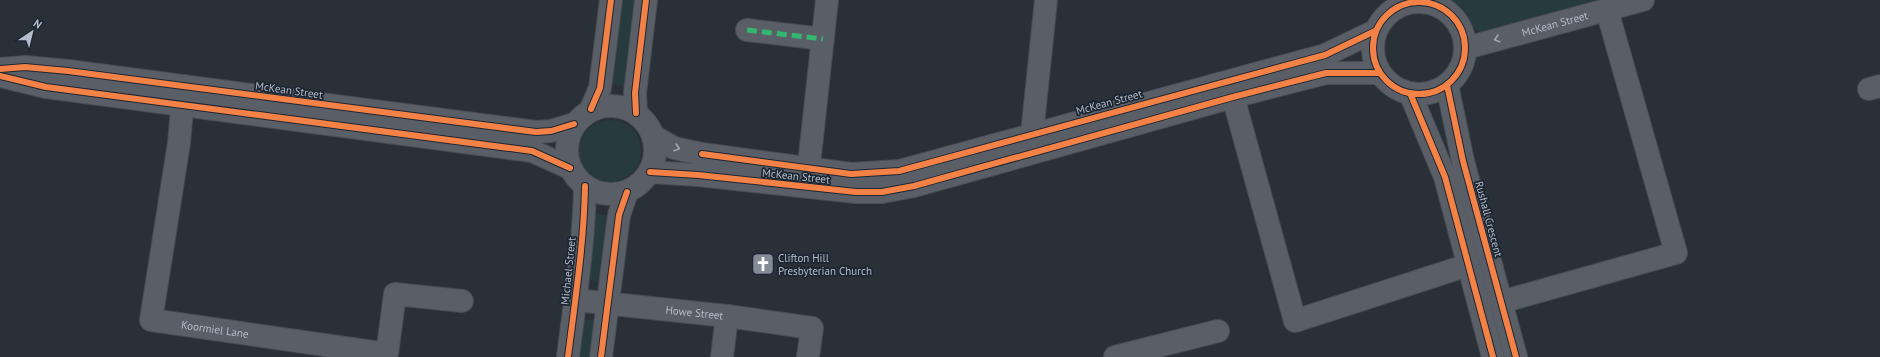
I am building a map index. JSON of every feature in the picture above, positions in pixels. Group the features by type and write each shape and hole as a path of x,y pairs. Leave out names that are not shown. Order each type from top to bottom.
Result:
{"street":[{"path":"591,109 600,88 611,0"},
{"path":"636,113 635,92 646,0"},
{"path":"808,177 827,0"},
{"path":"1032,143 1046,0"},
{"name":"McKean Street","path":"1466,48 1643,0"},
{"path":"1419,1 1440,4 1456,18 1463,32 1466,48 1464,62 1457,74 1447,85 1435,92 1420,94 1410,93 1398,89 1388,82 1380,73 1374,60 1372,45 1375,31 1381,20 1398,3 1419,1"},
{"path":"1501,302 1676,253 1607,10"},
{"path":"747,30 823,39"},
{"name":"McKean Street","path":"650,172 721,167 808,177 856,192 880,182 914,186 934,171 1231,89 1325,55 1375,31"},
{"path":"0,69 25,67 66,81"},
{"name":"McKean Street","path":"1231,89 1326,73 1380,73"},
{"path":"0,76 15,81 66,81 183,95 428,128 532,151 570,168"},
{"name":"Rushall Crescent","path":"1447,85 1463,161 1516,357"},
{"path":"1231,89 1295,320 1468,265"},
{"path":"1410,93 1444,177 1493,357"},
{"name":"Koormiel Lane","path":"183,95 179,143 151,320 387,355 395,294 462,301"},
{"path":"614,105 626,108 636,113 645,121 653,136 655,143 650,172 638,186 627,192 613,195 598,193 585,186 576,178 570,168 566,153 568,138 574,124 591,109 614,105"},
{"path":"428,128 536,132 551,131 574,124"},
{"name":"McKean Street","path":"653,136 674,148 721,167"},
{"name":"Michael Street","path":"568,357 585,211 585,186"},
{"path":"601,357 619,215 627,192"},
{"name":"Howe Street","path":"575,300 727,316 812,328 808,357"},
{"path":"722,357 727,316"},
{"path":"1115,357 1139,354 1218,331"}],"green space":[{"path":"620,0 642,0 631,87 610,84"},
{"path":"1452,0 1593,0 1596,9 1490,38 1474,28 1463,9"},
{"path":"610,120 622,122 632,129 639,139 641,151 639,163 632,173 622,180 610,182 598,180 588,173 581,163 579,151 581,139 588,129 598,122"},
{"path":"593,214 612,216 605,282 586,280"},
{"path":"580,318 599,321 595,357 574,357"}],"marked path":[{"path":"747,30 823,39"}],"cycle path":[{"path":"591,109 600,88 611,0"},
{"path":"636,113 635,93 646,0"},
{"path":"1410,2 1428,2 1445,9 1458,22 1465,39 1465,48 1465,57 1458,74 1445,87 1428,94 1410,94 1393,87 1380,74 1373,57 1373,39 1380,22 1393,9 1410,2"},
{"path":"702,154 851,174 899,171 1325,55 1375,31"},
{"path":"0,69 25,67 68,71 536,132 551,131 574,124"},
{"path":"650,172 698,175 856,192 882,192 914,186 1233,97 1326,73 1379,73"},
{"path":"0,76 46,87 532,151 570,168"},
{"path":"1447,85 1463,161 1516,357"},
{"path":"1410,93 1445,177 1493,357"},
{"path":"568,357 581,251 585,186"},
{"path":"601,357 619,215 627,192"}],"place":[{"name":"Clifton Hill Presbyterian Church","path":"763,264"}]}
